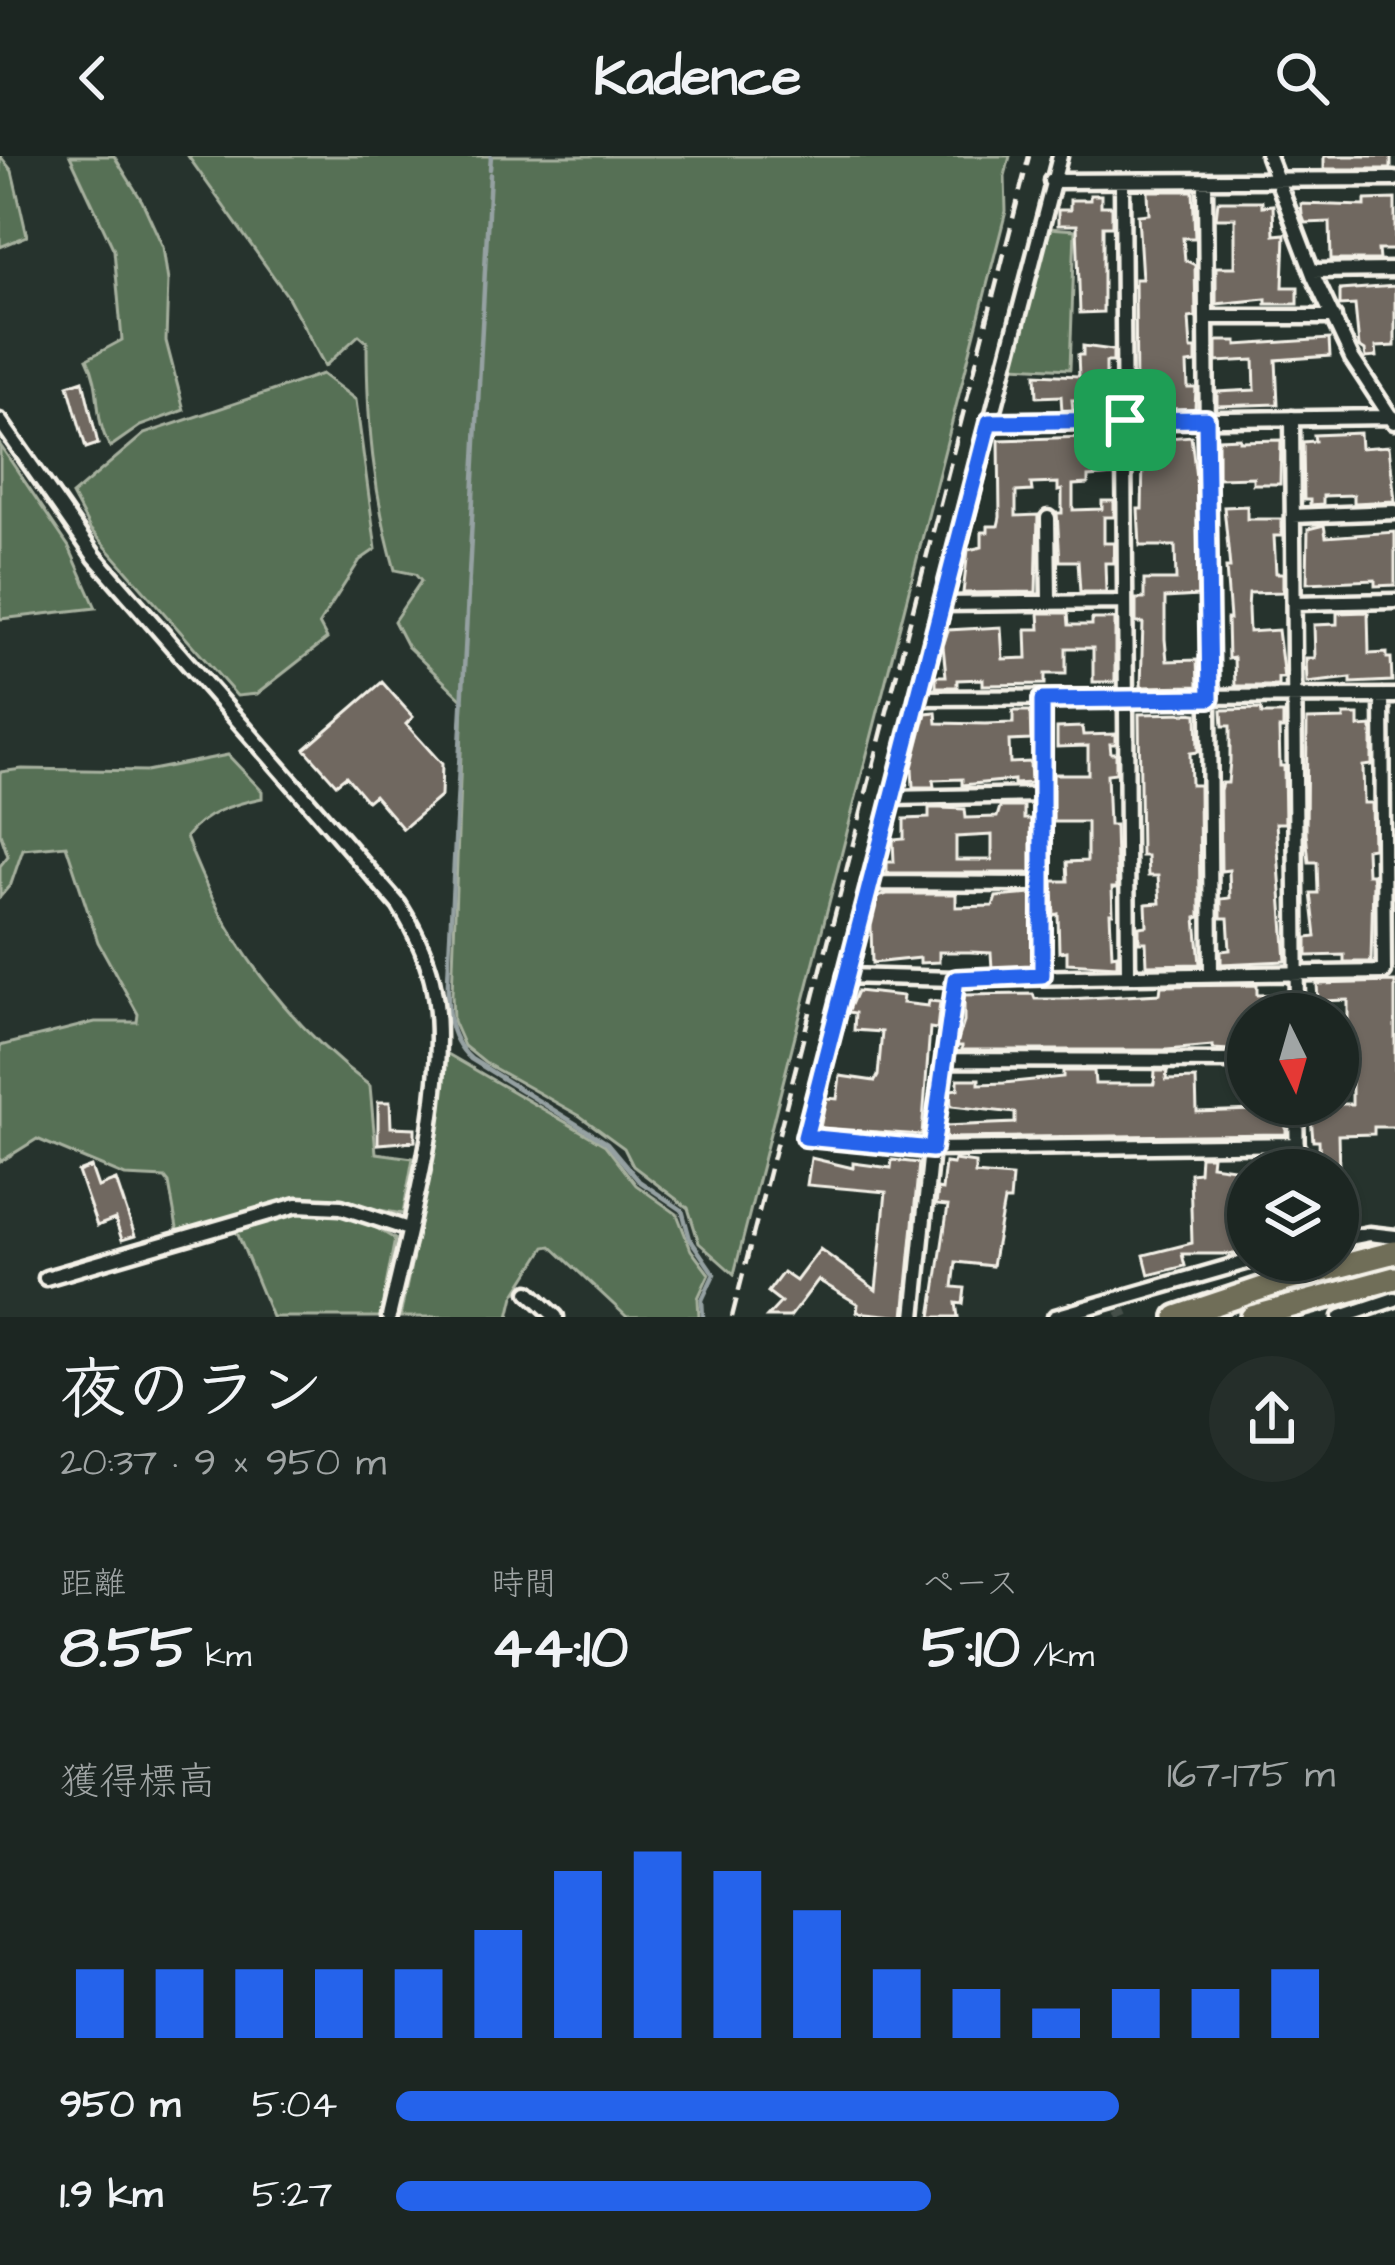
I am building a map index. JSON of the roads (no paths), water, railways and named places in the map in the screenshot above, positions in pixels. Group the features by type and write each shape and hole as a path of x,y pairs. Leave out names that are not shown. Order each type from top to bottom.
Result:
{"highway":[{"path":"1177,1317 1288,1280 1395,1252"},
{"path":"1252,1317 1395,1278"}],"street":[{"path":"1060,156 805,1137 932,1149 1297,1144"},
{"path":"1268,156 1352,358 1394,420"},
{"path":"1052,181 1395,179"},
{"path":"1205,181 1211,974"},
{"path":"1123,183 1128,974"},
{"path":"1312,271 1395,270"},
{"path":"1206,317 1334,316"},
{"path":"1292,418 1297,993"},
{"path":"989,422 1394,420"},
{"path":"0,421 95,557 374,874 408,920 430,973 437,1018 430,1117 389,1317"},
{"path":"1293,516 1395,512"},
{"path":"1048,518 1049,602"},
{"path":"1294,603 1395,601"},
{"path":"942,604 1125,602"},
{"path":"845,976 956,979 1384,972 1389,696 917,698"},
{"path":"1042,700 1042,975"},
{"path":"891,798 1042,795"},
{"path":"869,883 1042,884"},
{"path":"914,1317 956,979"},
{"path":"944,1060 1227,1061"},
{"path":"1297,1125 1297,1149"},
{"path":"46,1278 297,1205 340,1207 408,1229"},
{"path":"1359,1236 1395,1237"},
{"path":"1054,1317 1119,1305 1227,1269"},
{"path":"529,1292 556,1317"},
{"path":"1341,1317 1395,1299"}],"waterway":[{"path":"490,169 491,156"},
{"path":"490,174 449,957 451,1024 471,1059 607,1143 639,1181 682,1210 690,1239 714,1274 702,1300 703,1317"}],"tunnel":[{"path":"1121,1310 1124,1317"}],"railway":[{"path":"732,1317 1029,156"}]}
